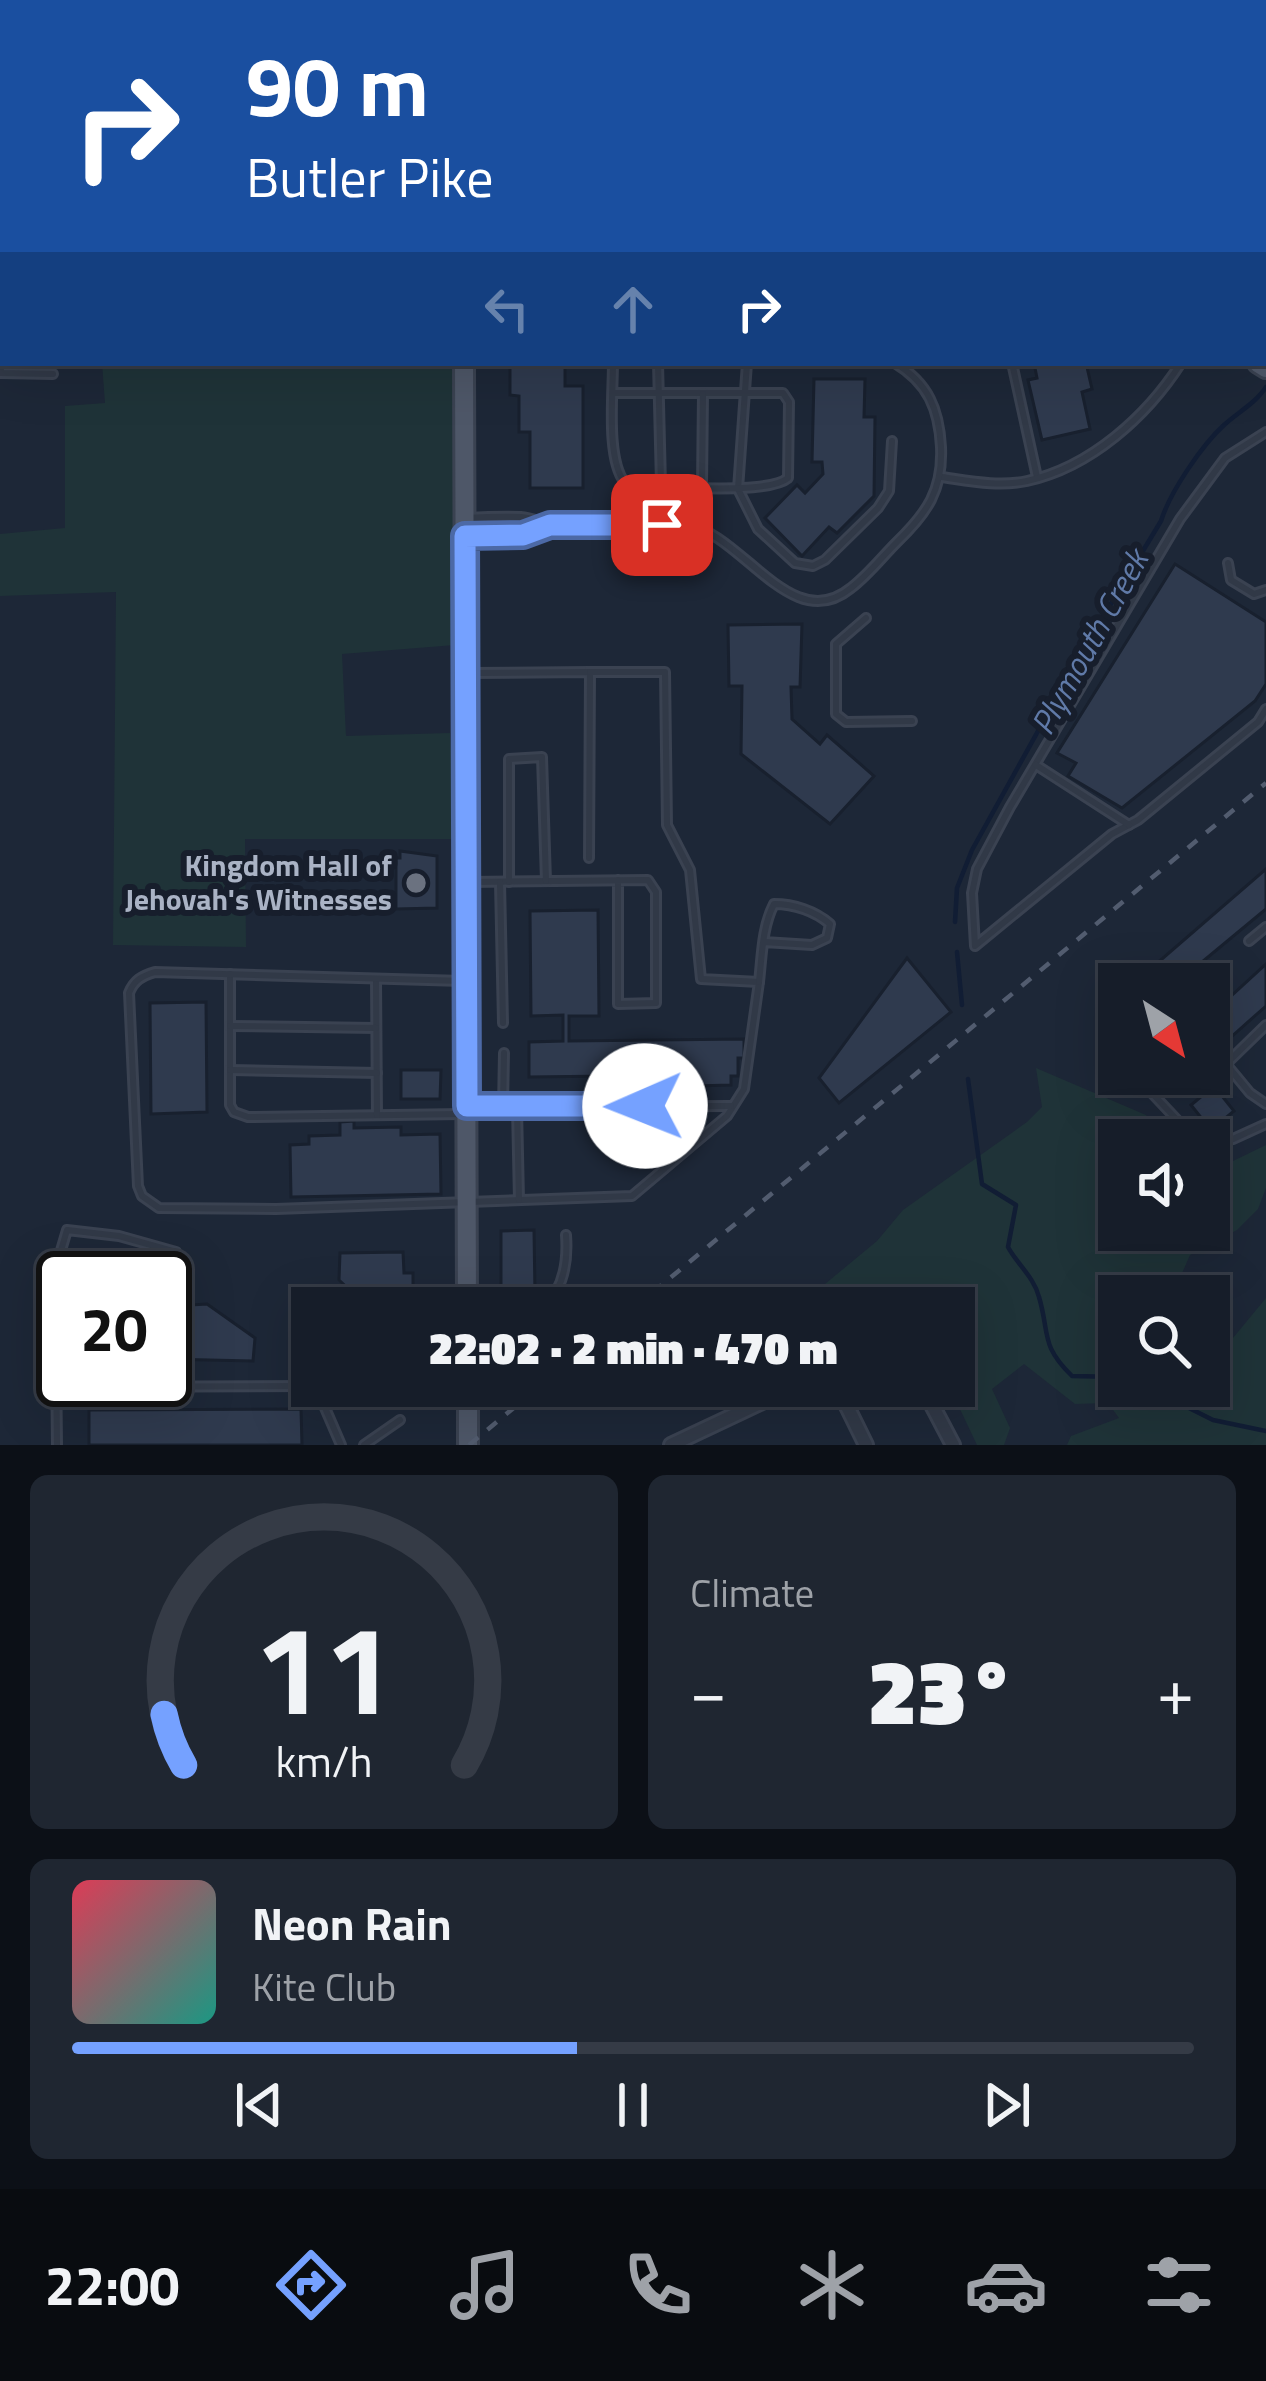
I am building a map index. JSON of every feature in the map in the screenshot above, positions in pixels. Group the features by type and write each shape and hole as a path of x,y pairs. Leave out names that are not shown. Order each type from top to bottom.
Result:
{"main road":[{"path":"464,366 467,1287"},
{"path":"467,1407 468,1445"}],"street":[{"path":"670,1445 751,1407"},
{"path":"847,1407 866,1445"},
{"path":"933,1407 953,1445"}],"lane":[{"path":"1,366 1,374 53,374"},
{"path":"613,366 613,394 616,470 633,487 780,485 790,470 788,399 783,393 613,394"},
{"path":"658,366 662,525"},
{"path":"747,366 737,488 758,529 795,563 813,566 842,547 884,500 891,478 892,441"},
{"path":"465,527 523,535 550,525 684,524 718,535 788,595 806,601 848,591 929,508 940,477 937,413 914,375 900,366"},
{"path":"1013,366 1037,477"},
{"path":"940,477 985,484 1025,482 1090,454 1165,389 1178,366"},
{"path":"702,486 703,394"},
{"path":"1266,432 1225,458 1196,496 1035,765 977,869 971,893 975,946 1258,722 1266,709"},
{"path":"465,527 517,517 550,525"},
{"path":"1228,563 1232,580 1254,594 1266,590"},
{"path":"866,618 836,644 836,714 846,722 912,721"},
{"path":"589,858 590,672"},
{"path":"465,673 665,672 667,825 690,871 701,979 758,982"},
{"path":"503,1023 509,759 542,757 546,881"},
{"path":"1035,765 1130,825"},
{"path":"466,882 505,882 546,881 618,880 648,880 656,892 656,1004 618,1004 618,880"},
{"path":"466,982 155,971 133,983 129,993 142,1196 159,1208 276,1209 632,1196 727,1116 744,1089 767,917 774,904 788,904 830,924 827,938 812,945 764,942"},
{"path":"1250,941 1266,927"},
{"path":"230,974 230,1105 241,1115 730,1106"},
{"path":"376,979 377,1115"},
{"path":"1230,1060 1266,1025"},
{"path":"230,1026 376,1028"},
{"path":"503,1107 504,1053"},
{"path":"1230,1069 1250,1094 1266,1104"},
{"path":"230,1070 376,1073"},
{"path":"1154,1095 1176,1119"},
{"path":"517,1108 518,1200"},
{"path":"1230,1139 1266,1124"},
{"path":"61,1251 67,1230 118,1236 172,1251"},
{"path":"557,1287 568,1262 566,1235"},
{"path":"192,1386 291,1386"},
{"path":"57,1445 58,1407"},
{"path":"325,1407 341,1445"},
{"path":"364,1445 400,1420"}],"green space":[{"path":"102,366 452,366 455,645 342,654 346,736 450,733 456,839 245,839 246,947 113,945 116,592 0,596 0,534 65,528 65,406 105,403"},
{"path":"1036,1068 1149,1119 1098,1119 1098,1251 1198,1251 1190,1255 1181,1275 1098,1275 1098,1403 1075,1404 1024,1364 992,1389 1010,1428 1004,1445 977,1445 959,1407 975,1407 975,1287 821,1287 877,1241 903,1210 1042,1107"},
{"path":"1266,1145 1266,1188 1258,1209 1230,1234 1230,1161"},
{"path":"1266,1298 1266,1445 1067,1445 1071,1436 1119,1418 1111,1407 1230,1407 1230,1342"}],"building":[{"path":"510,366 565,366 565,386 583,386 583,488 530,488 530,432 519,432 519,396 510,395"},
{"path":"1035,366 1087,366 1092,389 1082,392 1090,429 1042,440 1028,380 1037,378"},
{"path":"814,379 865,379 864,417 875,417 874,496 837,533 829,527 802,556 765,518 797,485 805,493 823,474 822,462 812,462"},
{"path":"1175,564 1266,622 1266,684 1255,701 1122,808 1068,776 1076,763 1057,753"},
{"path":"802,624 800,687 791,687 792,719 820,744 827,735 874,776 830,824 741,754 742,686 729,686 728,625"},
{"name":"Kingdom Hall of Jehovah's Witnesses","path":"400,851 437,856 437,908 396,909"},
{"path":"1266,869 1266,909 1203,963 1157,963"},
{"path":"598,910 599,1016 569,1016 569,1041 744,1039 744,1058 738,1058 738,1076 731,1076 731,1085 694,1086 691,1075 529,1077 529,1042 563,1041 563,1015 531,1016 530,911"},
{"path":"907,958 951,1012 839,1103 819,1078"},
{"path":"1266,964 1266,1006 1230,1038 1230,995"},
{"path":"206,1002 207,1112 151,1114 150,1003"},
{"path":"401,1070 441,1070 440,1099 401,1099"},
{"path":"1203,1095 1221,1095 1234,1111 1224,1119 1202,1119 1191,1105"},
{"path":"354,1121 354,1128 401,1127 401,1135 440,1134 441,1194 291,1197 290,1145 309,1144 309,1136 340,1135 340,1122"},
{"path":"534,1230 535,1287 501,1287 501,1231"},
{"path":"403,1252 404,1273 413,1273 413,1287 346,1287 339,1280 340,1253"},
{"path":"207,1304 255,1338 253,1361 192,1360 192,1305"},
{"path":"301,1409 302,1445 89,1445 89,1410"}],"waterway":[{"name":"Plymouth Creek","path":"955,922 957,888 972,850 1179,483 1215,434 1266,387"},
{"name":"Plymouth Creek","path":"957,952 962,1005"},
{"name":"Plymouth Creek","path":"968,1079 982,1184 1016,1205 1008,1247 1037,1290 1050,1347 1072,1376 1098,1377"},
{"name":"Plymouth Creek","path":"1187,1407 1213,1420 1266,1431"}],"railway":[{"path":"659,1287 1266,783"},
{"path":"469,1445 515,1407"}],"place":[{"name":"Kingdom Hall of Jehovah's Witnesses","path":"416,883"}],"route":[{"path":"645,1106 467,1106 465,536 523,535 550,525 662,525"}]}
